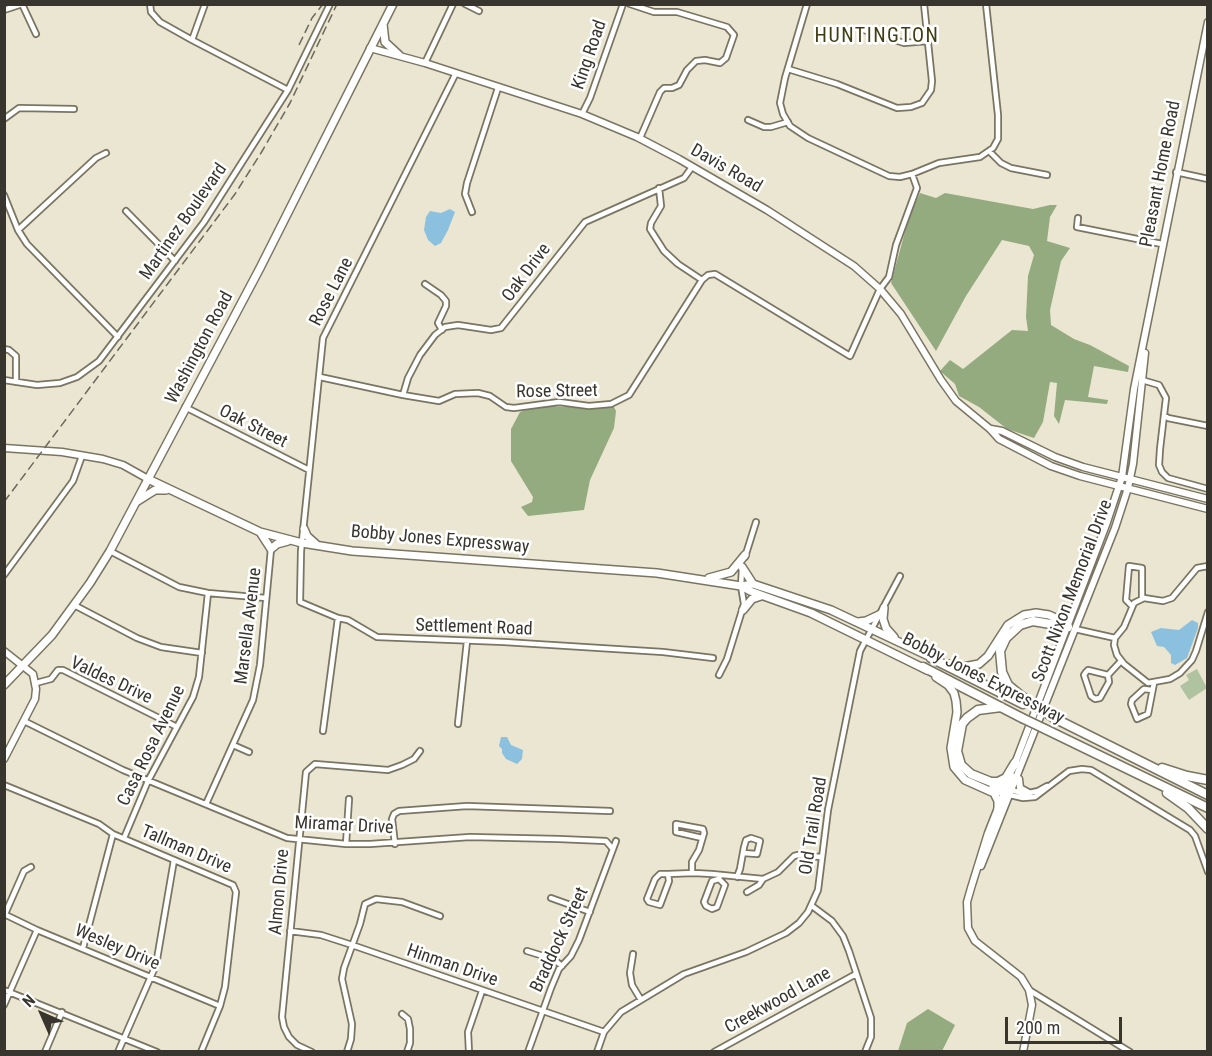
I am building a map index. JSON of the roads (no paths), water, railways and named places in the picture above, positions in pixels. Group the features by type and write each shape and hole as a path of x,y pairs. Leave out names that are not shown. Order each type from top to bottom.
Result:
{"highway":[{"path":"1024,701 1008,685 1002,672 1000,651 1006,638 1020,625 1033,621 1071,628"},
{"name":"Bobby Jones Expressway","path":"931,658 1024,701 1208,795"},
{"name":"Bobby Jones Expressway","path":"923,668 1208,808"},
{"path":"1001,707 983,708 970,714 962,724 957,755 964,768 971,774 1008,792"},
{"path":"1137,760 1174,773 1208,780"},
{"path":"990,782 1004,780 1019,764"},
{"path":"1151,782 1182,804 1208,829"}],"main road":[{"name":"Washington Road","path":"4,685 52,635 110,551 260,268 393,4"},
{"name":"Pleasant Home Road","path":"1122,477 1162,244 1208,22"},
{"path":"383,24 385,42 399,56"},
{"name":"Davis Road","path":"370,48 582,114 640,138 692,167 854,266 880,289 901,314 956,401 999,439 1051,466 1208,509"},
{"name":"Pleasant Home Road","path":"1130,479 1140,380"},
{"name":"Davis Road","path":"990,429 1002,431 1055,457 1208,499"},
{"path":"4,447 59,452 112,461 148,479"},
{"path":"158,464 162,483 172,490"},
{"name":"Scott Nixon Memorial Drive","path":"974,880 1071,628 1122,477"},
{"name":"Bobby Jones Expressway","path":"148,479 260,532 303,543 352,551 657,573 741,586 811,613 923,668"},
{"name":"Scott Nixon Memorial Drive","path":"1071,628 1115,528 1130,479"},
{"path":"134,503 154,490 172,490"},
{"path":"304,529 307,536 317,545"},
{"path":"260,532 271,549 277,544 290,540"},
{"path":"706,579 731,572 746,555"},
{"path":"742,567 753,584"},
{"name":"Bobby Jones Expressway","path":"741,586 753,584 805,600 931,658"},
{"path":"743,610 752,599 764,596"},
{"path":"857,622 866,621 882,611 886,628 900,643"},
{"path":"931,658 959,667 976,666 988,656 1008,625 1018,617 1029,614 1049,615 1071,628"},
{"path":"4,651 33,674 36,683 35,699 4,759"},
{"path":"923,668 948,685 954,693 957,712 951,748 954,767 965,780 994,793 998,801 998,809"},
{"path":"1019,764 1019,785 1023,791 1029,793"},
{"path":"954,767 970,781 1008,792"},
{"name":"Scott Nixon Memorial Drive","path":"1008,792 998,809 967,902 968,928 975,941 1021,977 1029,990"},
{"path":"1023,1052 1032,1005 1029,990"}],"street":[{"path":"4,10 22,4 36,34"},
{"path":"150,4 151,12 160,22 205,48 288,90"},
{"path":"192,40 205,4"},
{"name":"Martinez Boulevard","path":"4,380 45,385 60,383 78,377 99,361 204,222 288,90 330,4"},
{"path":"424,63 453,4"},
{"path":"465,4 479,11"},
{"name":"King Road","path":"582,114 590,98 623,4"},
{"path":"630,4 654,12 676,12 727,27 734,35 726,58 720,63 696,61 687,70 679,85 672,88 664,87 640,138"},
{"path":"807,4 780,103 783,114 790,126 808,138 890,176 900,177 939,163 974,160 989,151 998,139 986,4"},
{"path":"788,69 837,84 897,108 922,103 931,90 924,4"},
{"path":"864,30 904,43 928,40"},
{"name":"Rose Lane","path":"303,543 323,338 456,73"},
{"path":"472,212 465,194 467,183 498,88"},
{"path":"4,119 19,108 74,109"},
{"path":"748,120 764,127 783,125 788,122"},
{"path":"989,151 1001,163 1011,168 1047,175"},
{"path":"18,230 96,158 106,153"},
{"name":"Oak Drive","path":"442,330 458,325 491,330 501,327 585,222 684,178 692,167"},
{"path":"1176,172 1208,179"},
{"path":"659,188 661,206 651,223 650,230 664,251 678,264 702,280 708,275 715,274 850,356 880,289 889,277 896,245 917,188 912,174"},
{"path":"4,195 18,230 27,244 118,337"},
{"path":"126,211 175,261"},
{"path":"1078,218 1077,227 1162,244"},
{"name":"Rose Street","path":"320,377 442,401 455,394 478,393 489,396 506,407 514,408 559,402 589,406 616,402 629,395 702,280"},
{"path":"403,395 408,378 420,355 435,335 442,330 438,323 446,301 425,284"},
{"path":"4,349 16,356 16,381"},
{"path":"1140,380 1159,385 1166,398 1160,449 1162,472 1168,478 1208,489"},
{"name":"Oak Street","path":"185,407 309,470"},
{"path":"1164,415 1168,418 1208,426"},
{"path":"4,575 73,481 82,456"},
{"path":"719,675 727,659 743,610 742,567 756,522"},
{"name":"Settlement Road","path":"303,543 300,602 348,620 377,637 638,650 713,658"},
{"name":"Marsella Avenue","path":"206,804 253,700 260,665 271,549"},
{"path":"110,551 179,587 208,593 266,598"},
{"path":"1132,606 1126,600 1129,566 1142,568 1142,599"},
{"path":"1208,566 1197,568 1172,598 1163,601 1142,599 1134,603 1124,627 1115,638 1114,645 1121,661 1148,683 1170,679 1180,673 1192,660 1208,612"},
{"name":"Old Trail Road","path":"604,1032 621,1012 684,974 765,944 786,933 800,923 812,906 818,890 821,857 860,651 900,576"},
{"name":"Casa Rosa Avenue","path":"124,838 148,781 193,697 199,677 208,593"},
{"path":"74,606 153,644 202,653"},
{"path":"323,731 338,618"},
{"path":"1071,628 1115,638"},
{"path":"458,724 466,641"},
{"path":"1108,675 1121,661"},
{"name":"Valdes Drive","path":"36,683 51,679 58,670 63,670 177,727"},
{"path":"1088,670 1108,675 1109,682 1100,698 1095,699 1090,696 1084,675 1086,672 1088,670"},
{"path":"1152,690 1144,689 1132,700 1131,704 1137,719 1148,714 1154,683"},
{"name":"Miramar Drive","path":"24,721 148,781 287,837 346,844 394,844 444,838 499,837 606,841 612,848"},
{"path":"233,745 249,752"},
{"name":"Almon Drive","path":"312,1052 294,1041 283,1025 282,1012 306,772 310,766 315,764 388,770 414,759 420,751"},
{"path":"1008,792 1038,791 1073,770 1086,769 1095,772 1190,830 1195,836 1208,872"},
{"path":"1008,792 1023,798 1035,797 1052,783"},
{"name":"Tallman Drive","path":"4,785 99,824 113,834 233,885 236,892 225,987 220,1006 201,1052"},
{"path":"346,844 349,799"},
{"path":"394,844 392,819 399,811 478,806 610,811"},
{"path":"692,873 692,862 702,838 703,829 676,824 676,832 702,838"},
{"path":"83,948 113,834"},
{"path":"737,877 743,853 748,838 760,841 757,854 743,853"},
{"name":"Braddock Street","path":"528,1052 550,988 562,966 571,956 616,841"},
{"path":"668,874 669,880 660,905 649,902 647,899 657,875 668,874 692,873 763,879 778,872 794,856 821,857"},
{"path":"118,1052 156,964 174,860"},
{"path":"5,914 24,871 31,867"},
{"path":"720,877 725,885 724,890 717,908 712,909 704,902 712,882 720,877"},
{"path":"747,892 759,885 763,879"},
{"path":"347,1052 352,1024 342,979 365,904 376,898 402,902 441,915"},
{"path":"551,898 590,912"},
{"path":"812,906 832,921 843,936 871,1018 872,1037 865,1052"},
{"name":"Wesley Drive","path":"5,914 37,930 220,1006"},
{"path":"4,1005 7,991 37,930"},
{"name":"Hinman Drive","path":"290,931 321,935 604,1032"},
{"path":"527,951 554,959 562,966"},
{"path":"633,954 630,973 632,985 641,1000"},
{"name":"Creekwood Lane","path":"714,1052 856,974"},
{"path":"1029,990 1130,1052"},
{"path":"7,991 157,1052"},
{"path":"469,1052 469,1028 482,991"},
{"path":"45,1052 62,1012"},
{"path":"402,1014 408,1019 411,1029 407,1052"},
{"path":"597,1052 604,1032"}],"water":[{"path":"450,209 455,212 448,230 441,243 435,246 428,240 424,230 426,217 430,211 441,213"},
{"path":"1192,620 1198,623 1198,628 1187,658 1175,665 1171,663 1171,655 1164,647 1157,646 1151,632 1161,628 1179,630"},
{"path":"501,737 507,737 511,745 523,750 522,759 517,764 506,759 502,753 499,746"}],"railway":[{"path":"299,45 312,18 323,4"},
{"path":"4,502 235,194 290,103 337,4"}],"district":[{"name":"HUNTINGTON","path":"877,37"}]}
